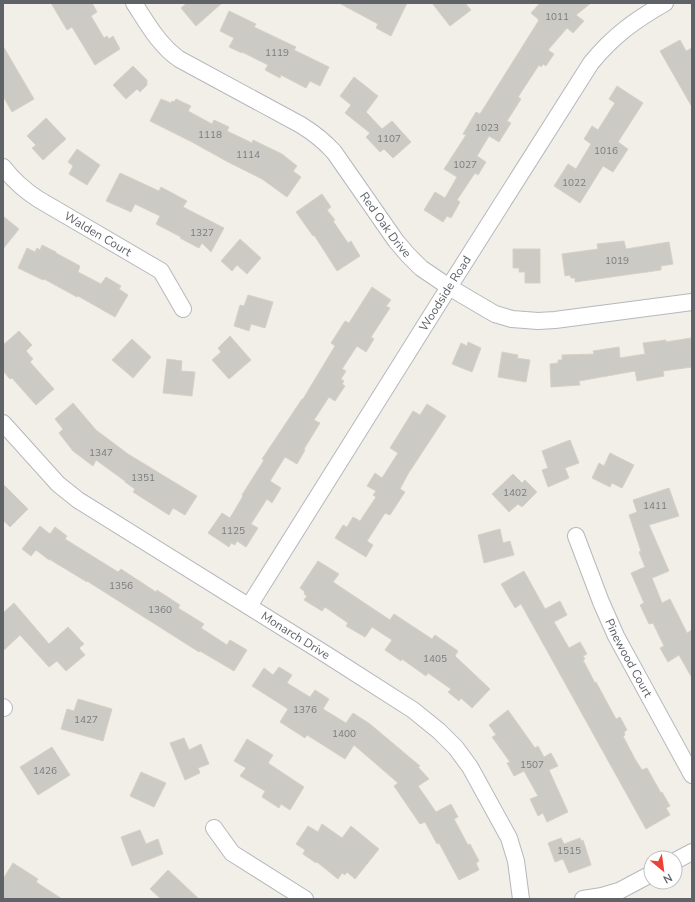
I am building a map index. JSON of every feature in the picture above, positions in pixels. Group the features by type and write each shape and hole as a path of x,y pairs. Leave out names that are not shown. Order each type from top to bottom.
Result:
{"street":[{"name":"Red Oak Drive","path":"134,3 158,39 172,54 301,125 322,140 334,152 396,241 420,268 495,314 512,319 555,320 692,302"},
{"name":"Woodside Road","path":"249,606 591,63 607,44 618,34 638,19 665,3"},
{"name":"Walden Court","path":"3,167 13,180 38,199 161,271 183,309"},
{"name":"Monarch Drive","path":"3,423 58,484 85,505 249,606 413,710 450,742 470,767 509,838 516,861 521,899"},
{"name":"Pinewood Court","path":"576,536 601,602 616,636 692,775"},
{"path":"214,828 232,853 305,899"},
{"path":"683,857 692,852"},
{"path":"583,899 619,891 643,878"}],"building":[{"path":"51,3 92,3 97,12 91,16 104,38 107,36 109,39 113,36 120,49 95,65 72,27 67,30"},
{"path":"187,3 222,3 196,26 181,8"},
{"path":"339,3 407,3 391,36 376,28 378,24"},
{"path":"432,3 465,3 471,10 450,26"},
{"path":"540,3 591,3 576,15 584,21 573,33 567,28 548,50 554,54 546,66 543,64 541,67 539,65 518,97 521,99 507,121 511,123 499,142 489,136 477,156 486,162 478,175 475,173 457,200 460,202 451,218 447,216 443,222 424,210 435,192 445,198 457,177 444,169 466,135 463,134 476,112 480,114 539,20 531,13"},
{"path":"229,11 256,24 254,27 296,47 294,50 329,67 320,86 310,81 306,88 281,75 280,78 265,70 268,65 229,47 234,38 220,31"},
{"path":"680,40 686,51 692,48 692,107 660,51"},
{"path":"3,46 34,99 12,112 3,96"},
{"path":"133,66 147,80 147,85 140,92 137,89 126,99 113,85"},
{"path":"354,77 378,96 366,112 382,129 392,121 411,142 393,158 384,149 380,152 366,137 370,133 345,113 351,105 340,96"},
{"path":"617,86 643,103 618,142 628,149 613,172 603,166 580,203 554,186 568,164 576,169 591,144 584,139 592,126 598,130 615,103 609,99"},
{"path":"161,99 171,103 176,99 191,106 188,111 212,124 214,120 229,127 227,131 252,143 253,140 282,154 297,166 293,171 301,177 287,197 262,179 150,121"},
{"path":"46,118 66,139 43,160 32,148 36,145 27,136"},
{"path":"77,149 100,165 87,185 69,174 73,166 68,162"},
{"path":"120,173 159,191 161,187 187,201 183,207 224,228 211,252 202,243 199,248 156,224 160,216 135,204 131,212 106,201"},
{"path":"322,194 331,207 327,210 335,220 333,221 348,243 351,241 360,256 337,271 314,235 313,236 296,212"},
{"path":"3,216 19,229 3,249"},
{"path":"240,239 261,258 247,274 237,265 232,271 221,261"},
{"path":"624,241 626,249 669,242 673,264 661,266 661,270 575,282 575,278 571,278 570,275 565,276 562,254 598,249 597,244"},
{"path":"42,245 80,266 78,272 101,284 106,277 121,286 119,289 128,295 115,317 78,296 77,297 44,279 43,280 18,268 27,248 35,252 37,248 40,250"},
{"path":"513,249 540,249 540,283 525,283 525,272 519,272 519,268 513,268"},
{"path":"372,287 391,300 386,306 390,308 371,337 374,339 366,352 357,346 342,369 346,371 341,379 344,381 342,384 345,386 335,401 329,397 314,420 320,423 304,449 305,450 297,464 285,457 270,481 281,488 272,503 267,499 251,524 258,528 246,547 237,541 235,545 231,543 229,547 208,533 222,513 230,518 243,496 242,495 264,460 262,459 303,399 335,346 331,343 345,321 349,323"},
{"path":"248,295 273,302 265,328 251,324 249,331 234,326 240,305 244,306"},
{"path":"19,331 32,345 26,351 33,359 30,362 54,389 36,405 12,378 10,379 3,371 3,345"},
{"path":"230,336 251,360 229,379 212,360 221,352 218,348"},
{"path":"691,338 692,367 663,371 664,376 637,381 635,371 579,381 580,385 551,387 550,364 558,363 558,360 562,360 562,355 594,354 593,351 619,347 620,358 645,354 643,343 666,340 666,342"},
{"path":"132,339 151,357 133,378 112,360"},
{"path":"468,342 481,348 472,372 452,364 461,343 467,346"},
{"path":"502,352 518,355 517,358 530,360 526,382 498,377"},
{"path":"167,359 182,361 181,371 195,372 192,396 163,393"},
{"path":"73,403 96,430 128,454 197,496 185,515 173,508 169,515 133,492 135,489 96,460 93,466 73,451 59,433 63,429 55,419"},
{"path":"427,404 446,416 408,474 400,489 405,492 390,515 385,513 367,541 373,545 366,557 335,538 343,525 347,527 353,517 360,521 376,497 373,495 376,491 367,486 375,473 382,478 398,453 390,448 413,411 420,415"},
{"path":"570,440 579,463 565,468 569,478 548,487 542,470 548,468 542,451"},
{"path":"610,453 634,465 622,488 612,483 610,487 592,478 599,463 604,466"},
{"path":"513,474 522,483 525,480 537,492 522,507 518,504 509,512 492,494"},
{"path":"3,484 28,509 10,527 3,520"},
{"path":"669,488 679,516 649,525 669,571 652,578 662,603 670,599 687,633 692,630 692,678 679,655 668,662 660,648 664,646 653,623 649,624 640,605 644,603 631,573 645,567 639,552 641,551 629,515 637,512 633,500"},
{"path":"40,526 50,534 55,527 67,536 65,539 118,572 121,569 156,592 157,590 180,605 178,608 204,624 201,628 227,645 230,640 247,650 234,671 200,651 199,652 87,581 49,560 36,550 31,556 22,549"},
{"path":"500,529 503,543 510,541 514,555 484,563 478,535"},
{"path":"318,561 339,574 333,582 390,620 394,614 432,639 435,635 458,651 455,656 490,689 472,708 461,698 459,701 448,692 451,689 428,673 426,676 402,659 401,661 385,650 392,640 372,627 365,637 346,626 348,623 325,607 322,611 304,600 307,596 300,588"},
{"path":"524,571 545,609 560,601 567,615 554,622 569,648 580,642 587,654 583,656 585,659 583,660 595,683 596,682 616,719 620,717 627,730 624,732 625,735 623,736 635,759 642,770 647,768 670,806 666,808 670,815 646,829 521,604 515,608 501,584"},
{"path":"14,603 49,644 68,627 84,644 79,648 85,655 66,671 57,661 49,667 20,635 3,651 3,613"},
{"path":"279,667 292,675 287,683 310,697 315,690 329,699 323,709 346,723 353,713 370,724 420,766 418,767 429,779 418,786 436,812 451,804 458,817 454,819 468,845 470,844 479,861 476,863 479,870 459,880 439,843 437,844 425,822 420,824 394,786 398,783 354,745 345,759 307,735 305,738 280,722 288,709 252,686 264,668 273,675"},
{"path":"78,699 112,709 103,741 61,729 67,709 74,711"},
{"path":"508,710 535,748 538,746 544,757 551,753 558,766 549,770 568,812 547,822 543,813 538,816 530,799 538,796 524,771 514,776 507,763 510,762 492,737 496,735 489,725"},
{"path":"184,738 189,750 201,744 209,764 198,768 200,773 185,780 170,743"},
{"path":"247,739 273,755 268,763 304,787 290,810 281,804 279,808 262,797 265,791 240,776 246,768 234,761"},
{"path":"52,747 70,775 38,795 20,767"},
{"path":"141,772 166,783 154,807 130,796"},
{"path":"322,824 342,838 351,826 379,849 355,879 347,872 345,875 342,873 338,879 317,862 316,863 303,854 305,850 296,844 308,826 318,832"},
{"path":"140,830 146,844 158,839 163,854 132,866 121,837"},
{"path":"561,838 564,844 580,838 582,842 583,840 591,865 569,873 563,859 555,862 548,843"},
{"path":"13,863 38,879 36,882 62,899 3,899 3,879"},
{"path":"168,870 199,899 161,899 150,889"}]}
